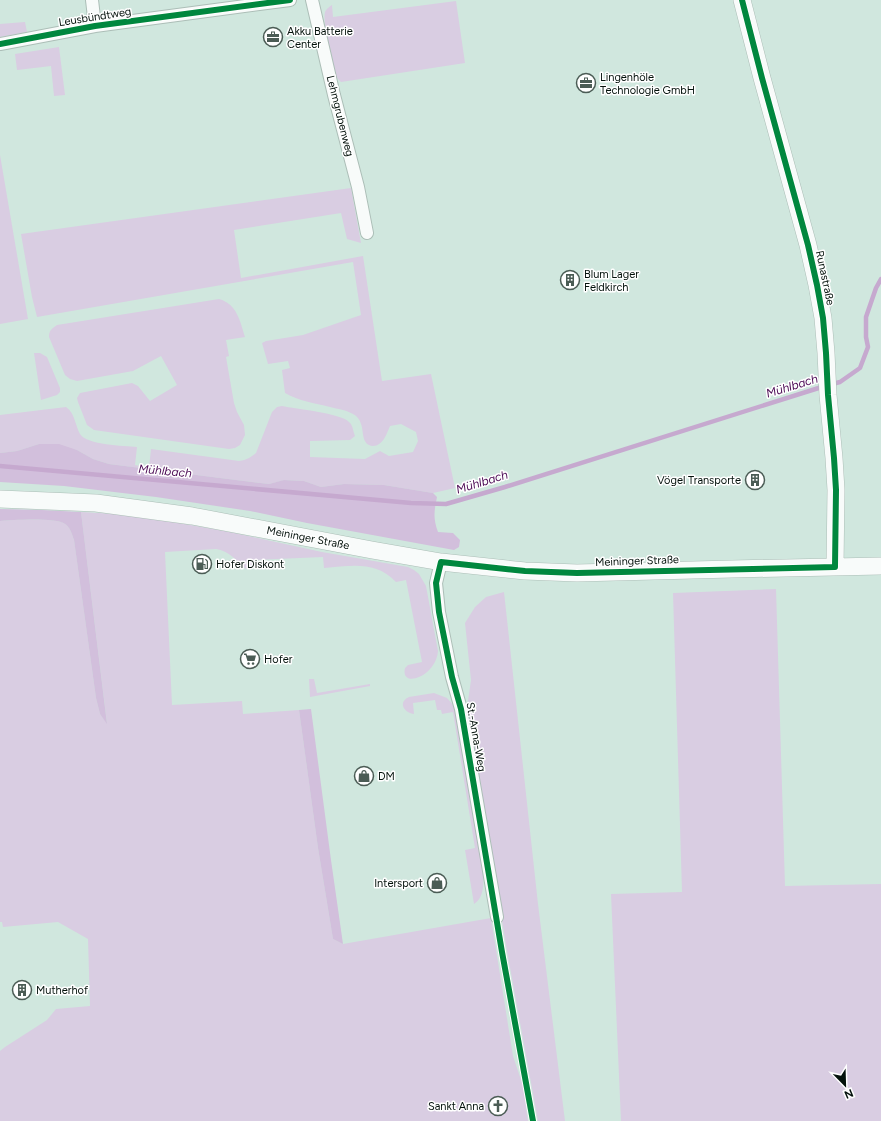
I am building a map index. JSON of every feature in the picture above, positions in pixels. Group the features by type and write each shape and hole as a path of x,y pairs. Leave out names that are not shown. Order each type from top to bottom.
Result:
{"main road":[{"name":"Runastraße","path":"742,0 808,245 823,318 827,388 835,464 835,567"},
{"name":"Meininger Straße","path":"0,499 96,503 192,516 441,562 525,571 577,573 881,566"}],"street":[{"path":"92,0 95,26"},
{"name":"Leusbündtweg","path":"0,44 95,26 290,0"},
{"name":"Lehmgrubenweg","path":"312,0 358,187 367,233"},
{"name":"St.-Anna-Weg","path":"441,562 436,582 439,612 452,677 461,709 496,917"}],"shaded area":[{"path":"456,1 465,63 341,82 336,77 325,25 325,11 332,5 333,17"},
{"path":"25,22 27,32 0,37 0,24"},
{"path":"59,47 65,95 54,96 51,66 17,70 15,54"},
{"path":"0,155 28,319 0,324"},
{"path":"351,188 361,243 347,239 341,213 234,230 241,278 363,256 382,381 431,374 455,488 433,493 384,485 344,484 321,487 304,481 285,480 269,484 109,464 93,459 77,450 39,444 17,451 0,453 0,415 66,407 71,412 78,431 84,438 98,443 137,447 135,465 149,468 151,449 242,461 256,453 272,412 277,407 282,406 337,416 349,422 351,425 355,436 350,440 310,441 310,457 365,459 380,451 389,456 413,452 418,441 416,432 401,424 390,426 382,442 373,446 369,445 366,443 360,421 354,415 345,411 301,400 285,393 282,370 290,368 288,361 268,364 262,343 303,335 361,315 353,262 37,317 32,297 21,234"},
{"path":"219,299 225,301 234,309 245,337 226,340 229,356 226,357 234,403 244,425 245,435 240,445 229,449 94,430 87,425 77,398 80,393 132,383 138,386 150,401 177,385 161,356 133,371 77,381 70,379 65,375 49,337 49,333 52,329 57,325"},
{"path":"34,353 40,353 47,357 60,388 60,392 57,395 41,400"},
{"path":"39,444 59,444 77,450 93,459 109,464 269,484 284,480 304,481 321,487 344,484 384,485 433,493 437,497 434,515 438,532 453,533 460,540 459,547 454,550 250,511 156,497 64,486 0,482 0,453 17,451"},
{"path":"0,509 81,512 107,724 100,714 96,698 74,540 71,531 65,524 53,520 0,521"},
{"path":"81,512 116,514 162,520 230,532 322,552 408,567 419,574 426,586 438,651 436,660 431,668 419,677 413,679 408,678 405,674 405,668 408,665 422,662 406,580 396,582 380,570 371,567 353,566 324,568 323,557 252,560 252,569 246,569 229,554 221,550 165,552 172,705 242,701 243,714 299,710 318,848 333,939 343,944 491,918 513,1056 523,1086 528,1121 0,1121 0,1051 47,1020 56,1009 90,1006 88,939 58,922 3,927 2,922 0,922 0,521 53,520 65,524 71,531 74,540 96,698 100,714 107,723"},
{"path":"776,589 785,886 881,884 881,1121 621,1121 611,894 682,892 673,593"},
{"path":"504,592 538,904 565,1121 538,1121 507,951 467,708 471,680 465,623 475,607 486,597"},
{"path":"309,679 314,679 317,693 370,684 370,686 310,697"},
{"path":"434,693 447,698 455,707 483,872 482,894 474,904 465,850 475,848 453,712 442,714 441,710 437,710 435,700 413,703 414,714 410,713 403,707 404,701 409,697"},
{"path":"311,709 343,944 333,939 318,848 299,710"}],"waterway":[{"name":"Mühlbach","path":"832,384 840,382 860,368 868,347 866,337 866,317 876,288 881,279"},
{"name":"Mühlbach","path":"0,466 411,503 446,504 505,487 825,386"}],"cycle path":[{"path":"0,44 95,26 290,0"},
{"path":"533,1121 502,952 461,709 452,677 439,612 436,583 441,562 525,571 577,573 835,567 836,490 823,318 808,245 742,0"}],"place":[{"name":"Akku Batterie Center","path":"273,37"},
{"name":"Lingenhöle Technologie GmbH","path":"586,83"},
{"name":"Blum Lager Feldkirch","path":"570,280"},
{"name":"Vögel Transporte","path":"755,480"},
{"name":"Hofer Diskont","path":"202,564"},
{"name":"Hofer","path":"250,659"},
{"name":"DM","path":"364,776"},
{"name":"Intersport","path":"437,883"},
{"name":"Mutherhof","path":"22,990"},
{"name":"Sankt Anna","path":"498,1106"}]}
